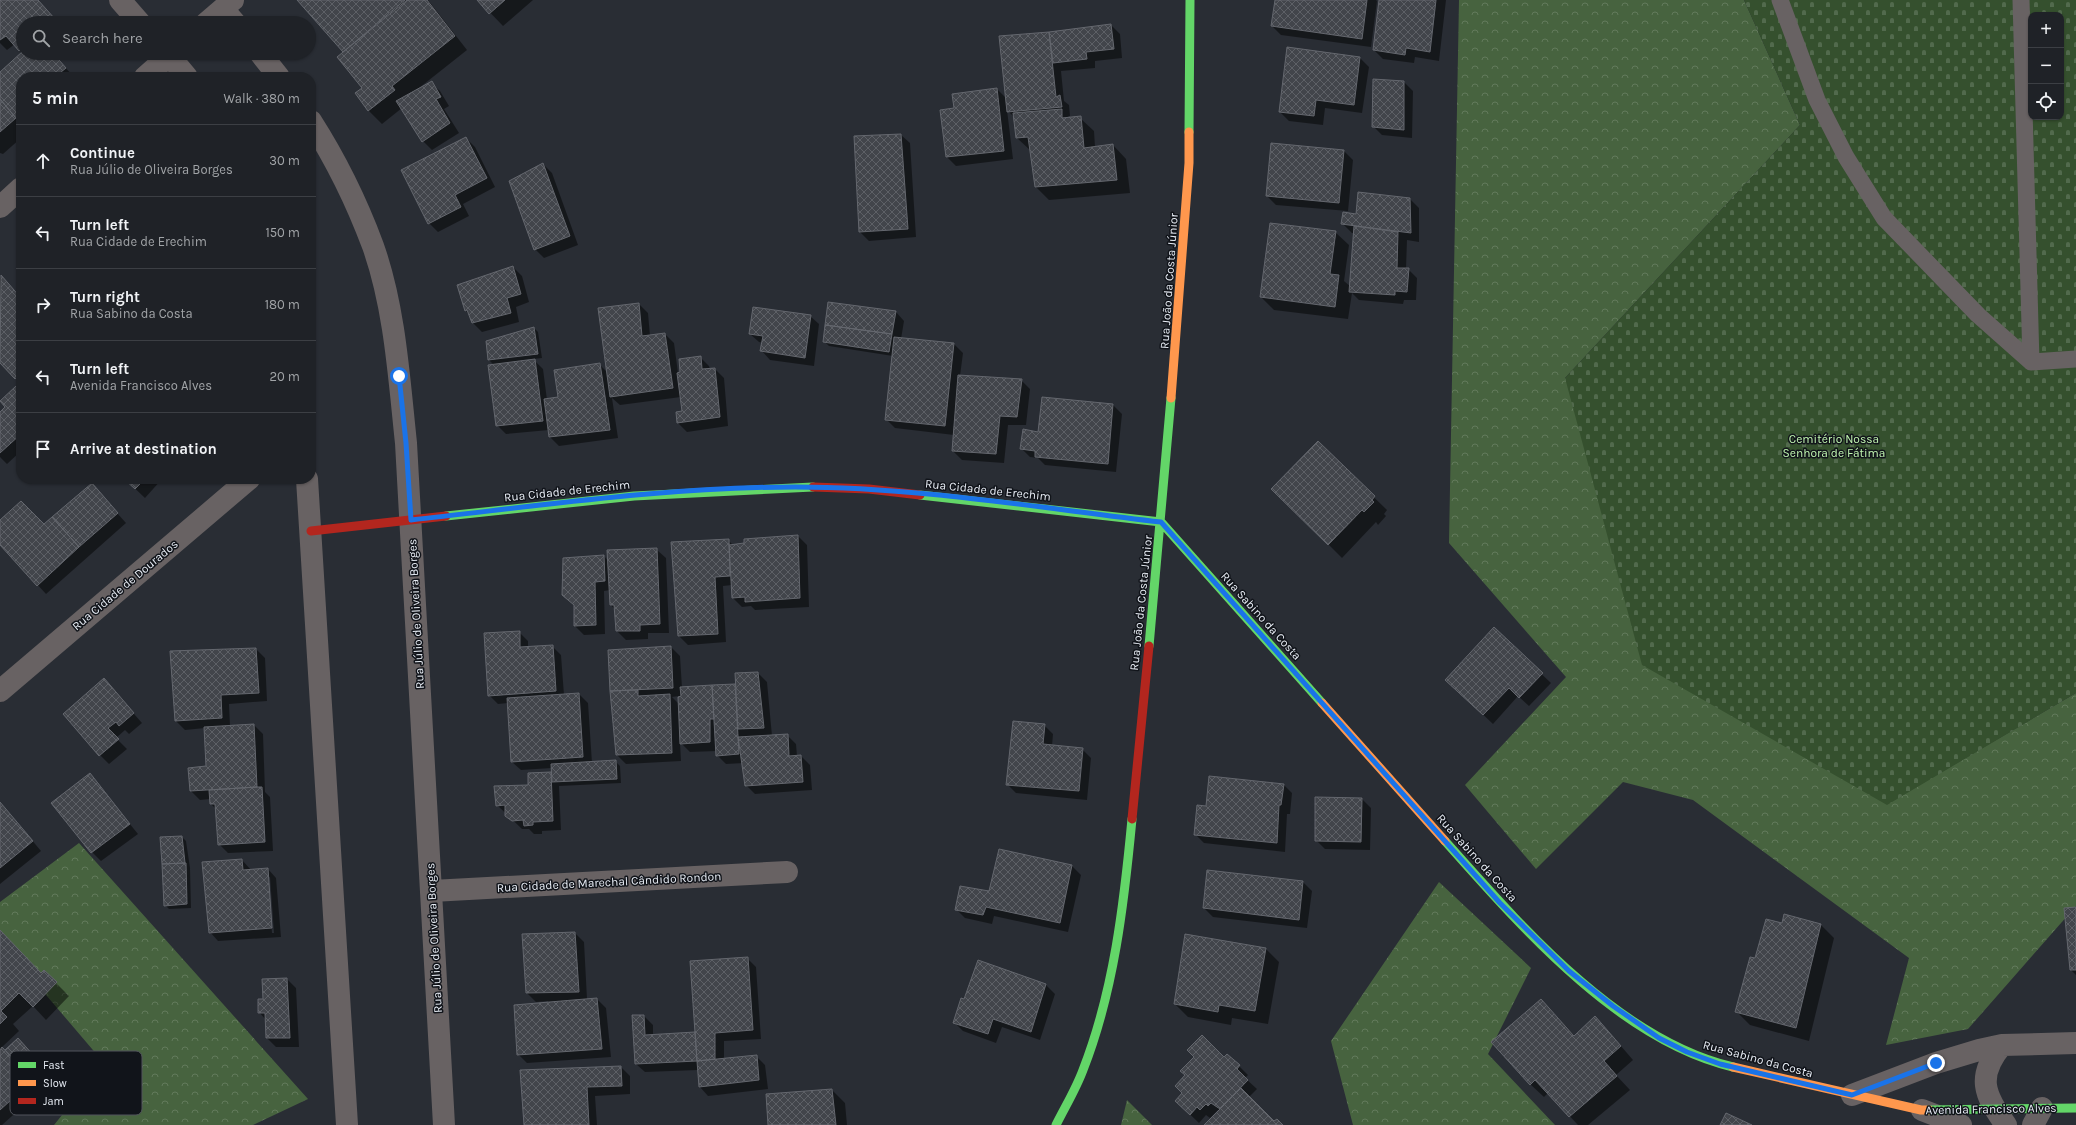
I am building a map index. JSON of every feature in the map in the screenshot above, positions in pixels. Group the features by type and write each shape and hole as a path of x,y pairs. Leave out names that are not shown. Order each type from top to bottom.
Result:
{"street":[{"path":"120,0 134,16"},
{"name":"Rua João da Costa Júnior","path":"1056,1125 1083,1071 1101,1015 1114,958 1126,882 1161,522 1176,346 1189,163 1190,0"},
{"path":"220,16 230,11"},
{"path":"150,72 163,60"},
{"path":"174,60 183,72"},
{"path":"266,60 275,72"},
{"name":"Rua Júlio de Oliveira Borges","path":"316,130 345,181 373,246 384,285 399,376 406,443 411,520 444,1125"},
{"path":"0,207 16,193"},
{"name":"Rua Cidade de Dourados","path":"0,691 243,484"},
{"path":"307,484 347,1125"},
{"name":"Rua Cidade de Erechim","path":"311,532 634,496 795,487 884,491 1161,522"},
{"name":"Rua Sabino da Costa","path":"1161,522 1500,903 1569,971 1613,1006 1659,1038 1687,1052 1720,1064 1852,1095"},
{"name":"Rua Cidade de Marechal Cândido Rondon","path":"432,891 787,872"},
{"path":"1852,1095 1936,1063 2002,1045 2076,1043"},
{"path":"2001,1117 1987,1093 1986,1075 1991,1058 2002,1045"},
{"name":"Avenida Francisco Alves","path":"1852,1095 1921,1110 2001,1117 2038,1117 2076,1108"},
{"path":"1921,1110 1961,1125"}],"lane":[{"path":"1780,0 1817,100 1846,157 1884,218 1978,315 2032,362 2076,359"},
{"path":"2021,0 2032,362"}],"green space":[{"path":"1459,0 1744,0 1800,125 1565,378 1887,804 2076,693 2076,906 1968,1029 1886,1045 1909,958 1693,800 1623,782 1536,869 1465,785 1566,677 1449,543"},
{"name":"Cemitério Nossa Senhora de Fátima","path":"1744,0 2076,0 2076,693 1887,805 1642,665 1565,378 1800,125"},
{"path":"79,843 308,1099 253,1125 54,1125 62,1115 142,1115 142,1051 94,1051 0,941 0,902"},
{"path":"1439,882 1531,968 1488,1054 1555,1125 1353,1125 1331,1041"},
{"path":"1127,1100 1152,1125 1121,1125"}],"building":[{"path":"0,0 38,0 52,16 16,16 16,48 6,36 0,40"},
{"path":"297,0 405,0 343,52 316,21 316,16 311,16"},
{"path":"407,0 427,0 455,36 392,86 395,90 368,111 355,93 362,88 337,57"},
{"path":"477,0 505,0 489,14"},
{"path":"1275,0 1367,0 1362,39 1271,26"},
{"path":"1379,0 1436,0 1430,52 1406,48 1405,55 1373,50"},
{"path":"1111,24 1114,49 1086,52 1087,59 1053,63 1049,32"},
{"path":"1049,32 1056,97 1060,95 1062,107 1007,112 999,36"},
{"path":"1287,47 1360,57 1354,105 1316,100 1314,116 1279,112"},
{"path":"16,57 16,60 59,60 66,68 61,72 16,72 16,118 0,99 0,72"},
{"path":"1373,79 1404,81 1404,130 1372,127"},
{"path":"432,81 441,97 436,99 450,123 422,142 396,101"},
{"path":"997,88 1004,151 946,157 940,110 954,108 952,94"},
{"path":"0,99 16,118 0,132"},
{"path":"1062,109 1062,118 1081,116 1084,148 1113,144 1117,180 1035,187 1028,137 1016,138 1013,113"},
{"path":"901,134 908,229 859,232 854,136"},
{"path":"466,137 487,178 455,195 461,207 428,224 401,170"},
{"path":"1271,143 1344,150 1339,203 1266,196"},
{"path":"543,163 570,236 534,250 509,181"},
{"path":"1358,192 1410,198 1411,233 1341,224 1343,212 1356,214"},
{"path":"1270,223 1336,231 1330,274 1339,275 1335,307 1260,297"},
{"path":"1354,226 1398,232 1397,268 1409,268 1407,292 1395,291 1395,295 1349,292"},
{"path":"513,266 521,294 507,298 511,313 472,323 467,310 465,311 457,285"},
{"path":"1,275 16,292 16,378 15,379 0,363"},
{"path":"828,302 896,311 892,334 825,325"},
{"path":"639,303 642,336 665,333 673,388 610,397 598,308"},
{"path":"753,307 811,315 805,358 760,351 763,336 749,334"},
{"path":"825,325 892,334 889,352 823,342"},
{"path":"534,327 538,354 488,360 486,341"},
{"path":"894,337 954,343 945,426 885,420"},
{"path":"701,356 702,369 715,368 720,417 677,423 676,412 682,411 677,373 680,372 679,359"},
{"path":"535,359 543,421 496,426 488,365"},
{"path":"600,363 610,430 549,437 544,399 558,397 554,370"},
{"path":"958,375 1022,379 1017,417 1000,416 996,454 952,451"},
{"path":"16,386 16,439 0,453 0,412 5,407 0,401"},
{"path":"1042,397 1113,404 1108,464 1035,457 1035,451 1020,449 1023,429 1038,432"},
{"path":"1318,441 1375,496 1372,500 1374,502 1364,512 1362,510 1328,545 1271,489"},
{"path":"91,484 93,484 118,513 79,547 52,517"},
{"path":"130,484 140,484 135,489"},
{"path":"21,501 44,524 52,517 79,547 37,586 0,545 0,520"},
{"path":"798,535 800,598 745,602 745,597 732,598 729,545 744,543 744,539"},
{"path":"729,539 730,576 715,577 718,634 678,636 671,542"},
{"path":"657,548 660,624 640,625 640,631 616,631 614,605 610,605 607,550"},
{"path":"604,555 605,581 595,582 596,625 574,626 574,605 562,595 563,558"},
{"path":"1494,627 1543,673 1519,698 1509,688 1483,715 1445,680"},
{"path":"520,631 520,647 553,645 556,691 488,696 484,633"},
{"path":"671,646 673,688 610,691 608,650"},
{"path":"256,648 259,693 221,695 222,718 175,721 170,651"},
{"path":"758,672 764,728 738,729 735,673"},
{"path":"104,678 134,713 119,726 116,722 108,728 119,739 99,756 63,714"},
{"path":"735,684 739,754 716,756 712,685"},
{"path":"712,685 714,719 710,719 710,742 680,744 678,697 681,696 680,687"},
{"path":"638,690 638,696 670,694 672,753 616,755 610,691"},
{"path":"579,693 583,757 511,762 507,698"},
{"path":"1013,721 1045,724 1043,744 1083,748 1079,791 1006,785"},
{"path":"254,724 257,787 190,791 188,768 206,766 204,727"},
{"path":"788,734 789,756 801,755 803,782 745,786 738,737"},
{"path":"616,760 617,779 552,782 551,764"},
{"path":"551,772 553,821 533,822 533,825 524,826 523,820 512,821 505,816 505,805 496,806 494,786 528,785 528,773"},
{"path":"90,773 130,824 91,853 51,803"},
{"path":"1209,776 1284,784 1281,805 1279,805 1277,843 1194,835 1197,805 1206,806"},
{"path":"262,787 265,842 218,845 215,804 210,804 209,790"},
{"path":"1315,797 1362,798 1361,842 1315,841"},
{"path":"0,802 33,841 0,868"},
{"path":"182,836 185,863 162,864 160,837"},
{"path":"999,849 1072,865 1060,923 986,907 983,915 955,910 960,886 989,891"},
{"path":"242,859 243,870 268,868 272,928 209,933 202,862"},
{"path":"186,863 187,904 164,906 162,864"},
{"path":"1207,870 1303,881 1299,920 1203,908"},
{"path":"2076,907 2076,970 2070,970 2064,908"},
{"path":"1784,914 1821,924 1796,1028 1735,1012 1750,957 1755,958 1766,919 1782,923"},
{"path":"0,930 41,973 44,970 57,982 33,1007 19,993 1,1011 7,1017 0,1024"},
{"path":"575,932 579,992 526,993 522,934"},
{"path":"1185,934 1266,948 1255,1011 1219,1005 1218,1012 1174,1004"},
{"path":"748,957 753,1030 715,1033 715,1059 697,1061 690,961"},
{"path":"978,960 1046,984 1031,1032 993,1019 988,1034 953,1023 961,998 964,999"},
{"path":"287,978 290,1038 266,1038 265,1013 258,1013 258,999 263,999 262,979"},
{"path":"597,998 602,1049 517,1055 514,1005"},
{"path":"1541,999 1574,1036 1595,1016 1621,1046 1604,1061 1617,1076 1569,1117 1535,1080 1530,1085 1491,1042"},
{"path":"632,1015 644,1015 645,1035 695,1032 697,1061 635,1064"},
{"path":"1202,1035 1224,1057 1227,1054 1240,1065 1237,1069 1248,1080 1220,1109 1211,1103 1208,1106 1206,1104 1200,1110 1197,1107 1190,1115 1175,1101 1182,1093 1175,1086 1185,1075 1180,1071 1194,1057 1187,1050"},
{"path":"18,1038 30,1051 10,1051 10,1056 5,1050"},
{"path":"2,1047 10,1056 10,1101 0,1110 0,1050"},
{"path":"757,1055 759,1080 699,1087 697,1061"},
{"path":"621,1066 622,1086 587,1087 589,1125 524,1125 520,1070"},
{"path":"1241,1088 1274,1121 1277,1119 1283,1125 1204,1125"},
{"path":"832,1089 836,1125 768,1125 766,1094"},
{"path":"1726,1113 1752,1125 1720,1125"}],"traffic: fast":[{"path":"1189,132 1190,0"},
{"path":"1149,646 1171,398"},
{"path":"446,516 634,496 813,487"},
{"path":"920,495 1161,522 1322,703"},
{"path":"1056,1125 1080,1077 1094,1040 1103,1009 1121,915 1132,819"},
{"path":"1445,841 1505,908 1539,942 1574,975 1611,1006 1650,1032 1691,1053 1733,1067"},
{"path":"1929,1110 2076,1108"}],"traffic: slow":[{"path":"1171,398 1189,163 1189,132"},
{"path":"1322,703 1445,841"},
{"path":"1733,1067 1921,1110 1929,1110"}],"traffic: jam":[{"path":"813,487 869,489 920,495"},
{"path":"311,531 446,516"},
{"path":"1132,819 1149,646"}],"route":[{"path":"399,376 406,443 411,520 634,496 795,487 869,490 946,497 1161,522 1500,903 1569,971 1613,1006 1659,1038 1687,1052 1720,1064 1852,1095 1936,1063"}]}
